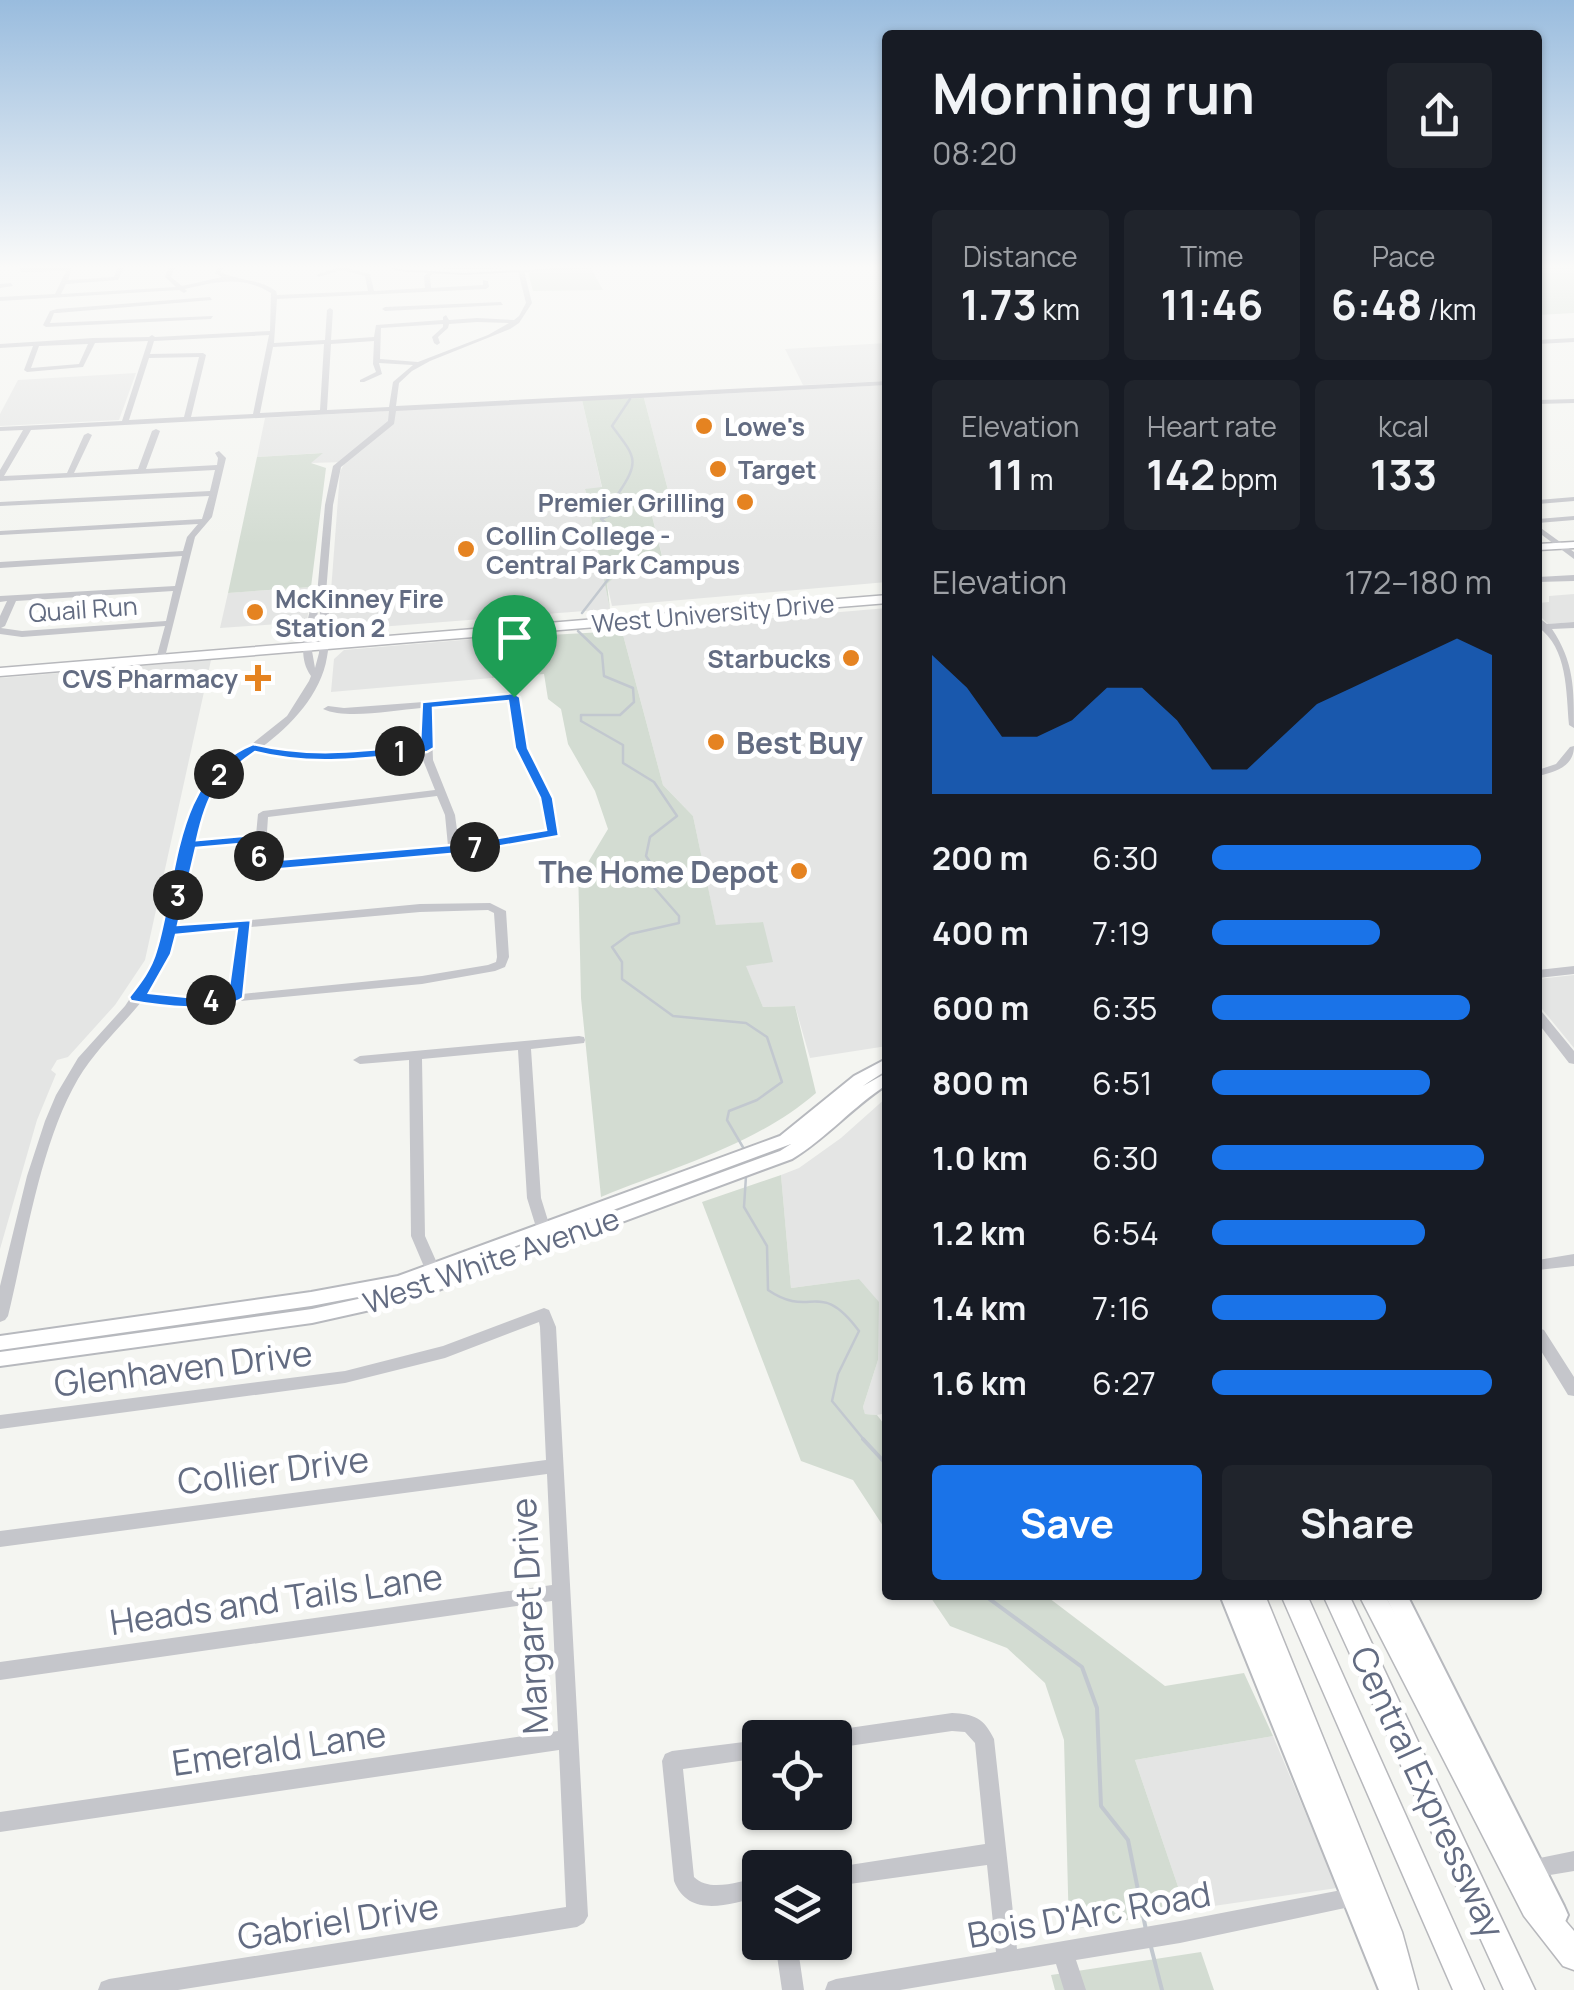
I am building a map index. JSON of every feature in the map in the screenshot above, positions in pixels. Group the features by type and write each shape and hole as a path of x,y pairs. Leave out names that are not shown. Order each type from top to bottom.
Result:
{"highway":[{"path":"1542,550 1570,550"},
{"name":"West University Drive","path":"0,669 882,596"},
{"path":"1254,1600 1387,1932 1403,1990"},
{"name":"Central Expressway","path":"1296,1600 1469,1990"},
{"name":"Central Expressway","path":"1338,1600 1520,1990"},
{"path":"1375,1600 1534,1906 1574,1954"}],"main road":[{"name":"West White Avenue","path":"0,1359 326,1312 406,1295 546,1237 816,1136 882,1073"},
{"name":"West White Avenue","path":"0,1343 352,1292 546,1237"},
{"path":"1233,1600 1392,1990"},
{"path":"1398,1600 1574,1954"}],"street":[{"path":"31,360 27,370 82,366 85,360"},
{"path":"126,422 146,360"},
{"path":"188,419 201,360"},
{"path":"260,416 267,360"},
{"path":"324,412 327,360"},
{"path":"362,381 378,376 377,362 424,360"},
{"path":"0,1316 46,1143 64,1093 83,1058 149,984 170,930 198,803 210,782 288,722 306,698 313,674 308,665 315,642 314,610 320,607 333,474 346,456 385,430 394,408 396,382 415,363"},
{"path":"0,429 882,383"},
{"path":"1542,402 1574,401"},
{"path":"0,478 28,428"},
{"path":"141,472 156,432"},
{"path":"69,476 88,435"},
{"path":"161,655 192,535 206,521 220,467 219,453"},
{"path":"0,478 220,467"},
{"path":"0,504 214,492"},
{"path":"1542,502 1574,499"},
{"path":"1542,523 1574,518"},
{"path":"0,533 206,521"},
{"path":"1542,527 1570,550"},
{"path":"0,565 187,554"},
{"path":"1542,580 1574,578"},
{"path":"0,599 179,588"},
{"name":"Quail Run","path":"13,598 0,629 22,634 170,623"},
{"path":"1542,625 1574,625"},
{"path":"1542,627 1565,652 1574,725"},
{"path":"328,708 344,712 514,697 522,748 546,798 554,832 454,849 259,866 262,814 442,792"},
{"path":"426,704 427,748 450,815 454,849"},
{"path":"253,748 286,756 323,758 427,748"},
{"path":"1542,772 1560,766 1574,749"},
{"path":"190,845 260,838"},
{"path":"137,997 188,1002 235,998 422,980 501,964 498,908 420,908 170,930"},
{"path":"235,998 246,924"},
{"path":"1542,974 1574,970"},
{"path":"1542,1021 1574,1060"},
{"path":"360,1060 578,1040"},
{"path":"524,1045 534,1198 546,1237"},
{"path":"415,1055 418,1236 433,1272"},
{"path":"1542,1265 1574,1260"},
{"name":"Glenhaven Drive","path":"0,1422 345,1377 445,1352 544,1314"},
{"name":"Margaret Drive","path":"544,1314 548,1327 577,1916"},
{"path":"1542,1340 1574,1390"},
{"name":"Collier Drive","path":"0,1539 554,1466"},
{"name":"Heads and Tails Lane","path":"0,1671 561,1592"},
{"path":"852,1737 952,1722 970,1723 984,1740 1008,1961"},
{"name":"Emerald Lane","path":"0,1822 568,1739"},
{"path":"742,1751 672,1761 688,1890 700,1896 742,1890"},
{"path":"852,1874 996,1853"},
{"path":"1532,1868 1574,1860"},
{"name":"Bois D'Arc Road","path":"836,1990 1180,1932 1352,1898"},
{"name":"Gabriel Drive","path":"109,1990 577,1916"},
{"path":"1063,1952 1075,1990"},
{"path":"788,1960 792,1990"}],"shaded area":[{"path":"790,360 882,360 882,381 803,385"},
{"path":"136,373 119,420 0,426 0,414 18,380"},
{"path":"882,385 882,582 612,606 607,584 621,571 665,567 651,512 669,494 644,398"},
{"path":"644,398 669,494 651,512 665,568 621,571 607,584 610,609 585,489 602,487 582,400"},
{"name":"Collin College - Central Park Campus","path":"582,400 602,488 585,490 610,609 328,631 340,472 345,462 310,463 320,453 257,457 265,418"},
{"path":"323,453 311,463 326,468 311,587 228,593 257,457"},
{"path":"311,587 307,622 220,628 228,593"},
{"path":"1574,594 1574,622 1548,624 1542,618 1542,603 1549,602 1549,596"},
{"path":"882,608 882,1047 810,1058 795,1006 763,1007 745,965 762,922 716,926 693,816 663,785 622,631"},
{"path":"622,631 663,785 693,816 716,925 763,922 773,962 746,966 763,1007 795,1006 816,1093 741,1141 601,1197 581,998 578,865 587,864 608,829 595,791 568,744 561,709 548,699 544,674 492,678 490,656 474,639"},
{"path":"474,639 490,656 492,678 331,692 334,659 344,650"},
{"path":"211,660 145,960 115,1005 51,1070 56,1074 37,1120 0,1249 0,678"},
{"path":"1574,975 1574,1048 1542,1009 1542,979"},
{"path":"882,1101 882,1414 877,1415 865,1414 863,1407 878,1360 859,1279 791,1288 781,1175 799,1168"},
{"path":"781,1175 791,1288 859,1279 879,1302 878,1360 863,1407 865,1414 877,1415 882,1422 882,1524 853,1480 801,1461 702,1202"},
{"path":"932,1600 1052,1600 1165,1686 1244,1673 1273,1736 1135,1760 1186,1910 1069,1930 1064,1740 1045,1683 1007,1648 950,1626"},
{"path":"1273,1736 1337,1888 1186,1910 1135,1760"},
{"path":"1201,1952 1214,1990 1055,1990 1051,1975"}],"waterway":[{"path":"582,613 613,573 631,563 638,551 629,539 605,529 607,524 601,519 621,510 618,494 632,466 630,452 612,426 630,399"},
{"path":"578,631 602,654 604,676 633,688 634,702 620,715 581,715 581,721 623,745 623,763 654,782 677,816 650,837 646,856 654,868 651,884 679,916 679,923 630,934 612,947 622,962 622,979 673,1016 746,1023 767,1037 782,1082 757,1100 729,1111 727,1120 744,1149"},
{"path":"746,1176 744,1207 767,1246 768,1290 795,1301 834,1306 859,1331 838,1374 832,1401 865,1441"},
{"path":"863,1439 882,1460"},
{"path":"991,1600 1082,1667 1097,1708 1101,1806 1128,1840 1146,1930"},
{"path":"1151,1947 1162,1990"}],"place":[{"name":"Lowe's","path":"704,426"},
{"name":"Target","path":"718,469"},
{"name":"Premier Grilling","path":"745,502"},
{"name":"Collin College - Central Park Campus","path":"466,549"},
{"name":"McKinney Fire Station 2","path":"255,612"},
{"name":"Starbucks","path":"851,658"},
{"name":"CVS Pharmacy","path":"258,678"},
{"name":"Best Buy","path":"716,742"},
{"name":"The Home Depot","path":"799,871"}],"route":[{"path":"514,697 522,748 546,798 554,832 462,848 259,866 260,838 190,845 170,930 246,924 235,998 188,1002 137,997 149,984 164,954 198,803 210,782 239,758 253,748 286,756 323,758 427,748 426,704 514,697"}]}
